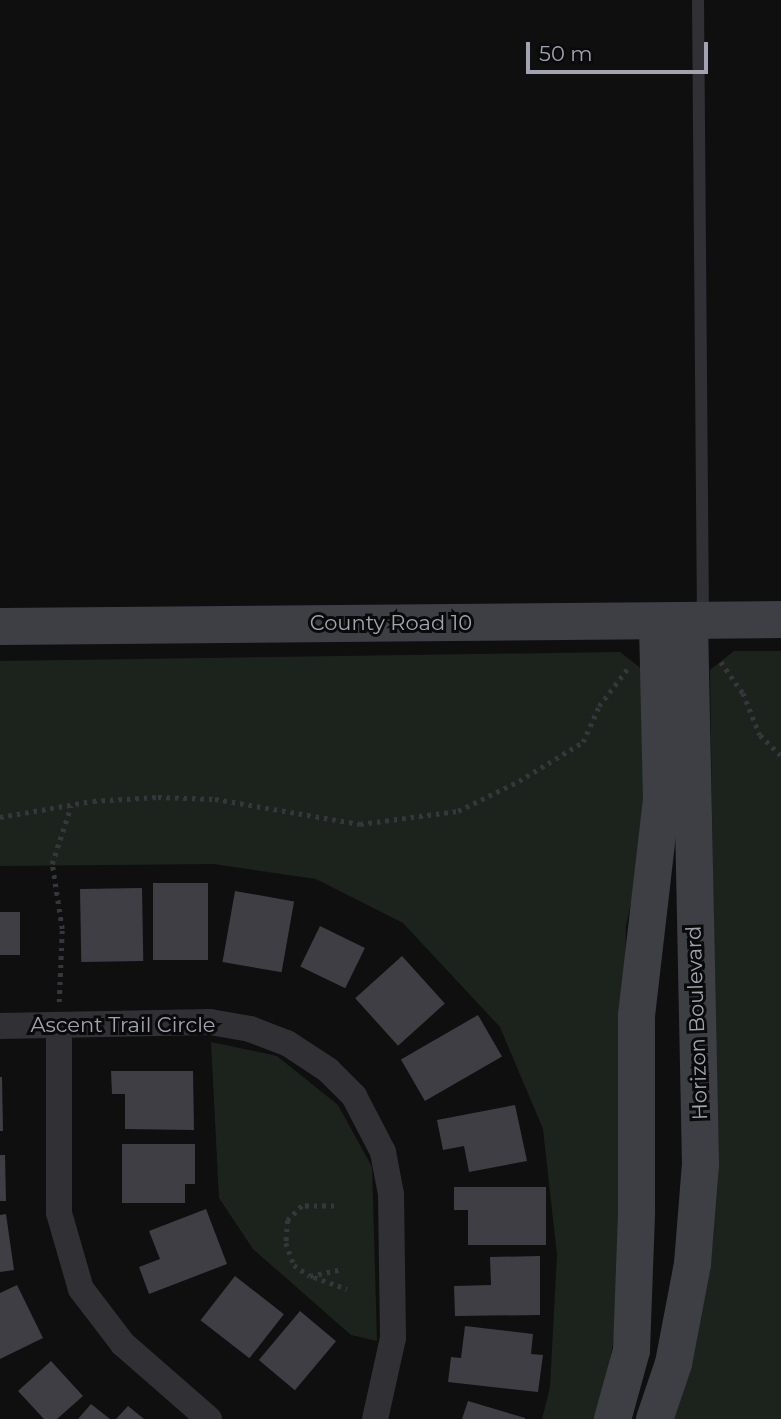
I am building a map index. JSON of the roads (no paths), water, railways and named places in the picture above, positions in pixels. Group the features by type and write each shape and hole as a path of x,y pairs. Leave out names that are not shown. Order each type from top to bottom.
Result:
{"street":[{"name":"County Road 10","path":"0,626 781,619"},
{"path":"612,1419 631,1350 636,1211 636,1015 683,621"},
{"name":"Horizon Boulevard","path":"654,1419 673,1363 692,1264 700,1164 683,621"},
{"name":"Ascent Trail Circle","path":"0,1026 209,1022 250,1029 287,1042 328,1070 354,1096 383,1152 391,1194 393,1338 375,1419"},
{"path":"58,1026 60,1213 81,1289 123,1344 209,1419"}],"lane":[{"path":"683,621 698,0"}]}
